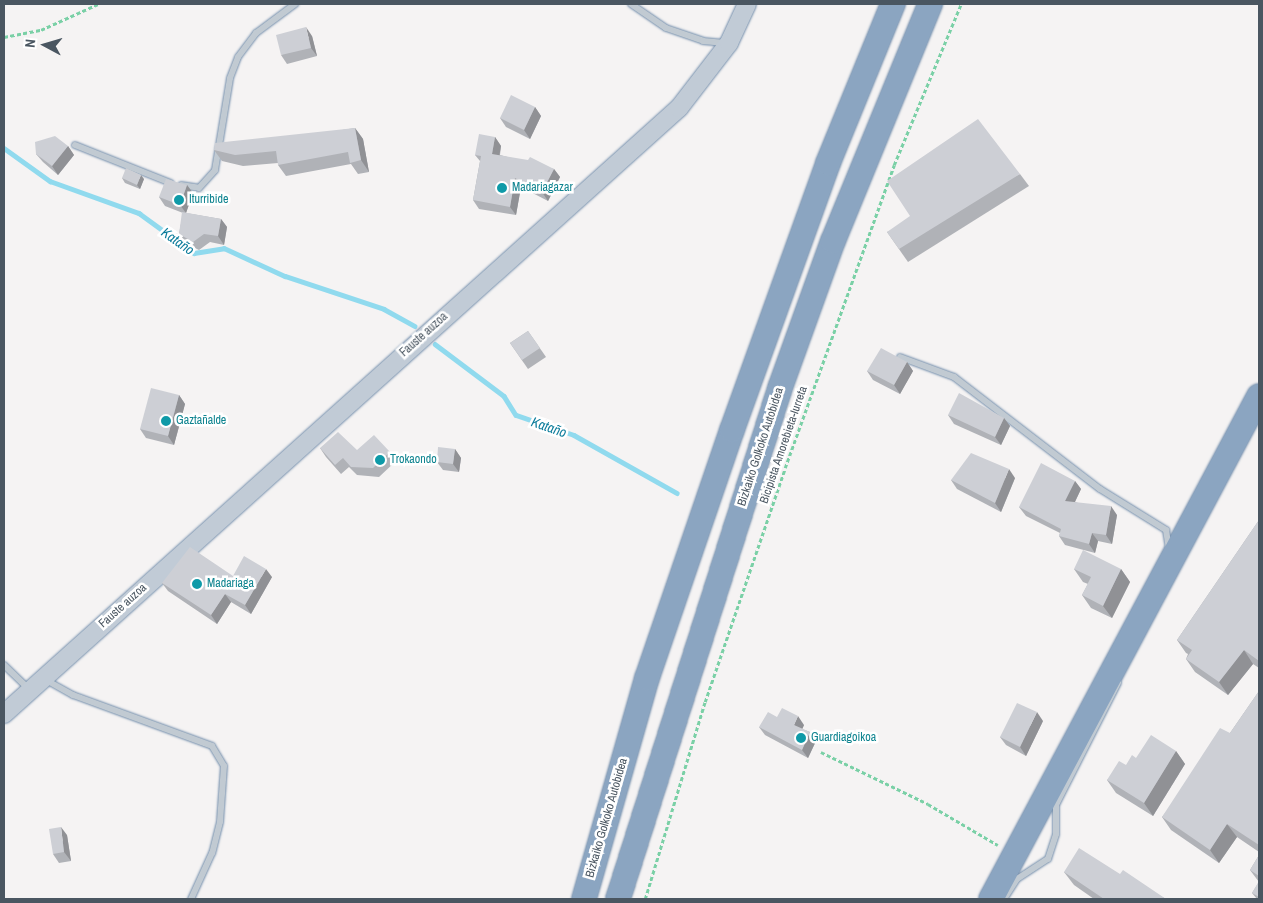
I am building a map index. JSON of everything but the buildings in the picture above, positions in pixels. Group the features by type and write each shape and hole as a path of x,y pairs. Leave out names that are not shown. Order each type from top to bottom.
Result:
{"highway":[{"name":"Bizkaiko Golkoko Autobidea","path":"584,899 647,678 732,430 828,163 894,4"},
{"name":"Bizkaiko Golkoko Autobidea","path":"618,899 780,388 834,241 930,4"},
{"path":"991,899 1166,570 1178,526 1259,396"}],"street":[{"name":"Fauste auzoa","path":"4,714 679,108 729,43 747,4"}],"lane":[{"path":"75,145 134,171 199,188 215,170 230,78 238,57 256,33 294,4"},
{"path":"631,4 666,28 703,41 729,43"},
{"path":"900,357 954,377 1100,489 1178,526"},
{"path":"1004,899 1017,879 1048,859 1056,834 1056,805 1116,692 1130,639"},
{"path":"4,665 30,691"},
{"path":"43,678 73,695 212,746 224,766 220,822 212,853 191,899"}],"path":[{"path":"4,37 42,30 98,4"},
{"name":"Bicipista Amorebieta-Iurreta","path":"645,899 706,702 794,440 894,165 960,4"},
{"path":"820,752 928,804 1015,854"}],"waterway":[{"name":"Kataño","path":"4,148 50,181 139,213 194,253 224,248 285,276 384,309 415,326"},
{"name":"Kataño","path":"435,344 504,396 516,415 574,435 677,493"}],"place":[{"name":"Madariagazar","path":"502,188"},
{"name":"Iturribide","path":"179,200"},
{"name":"Gaztañalde","path":"166,421"},
{"name":"Trokaondo","path":"380,460"},
{"name":"Madariaga","path":"197,584"},
{"name":"Guardiagoikoa","path":"801,738"}]}
